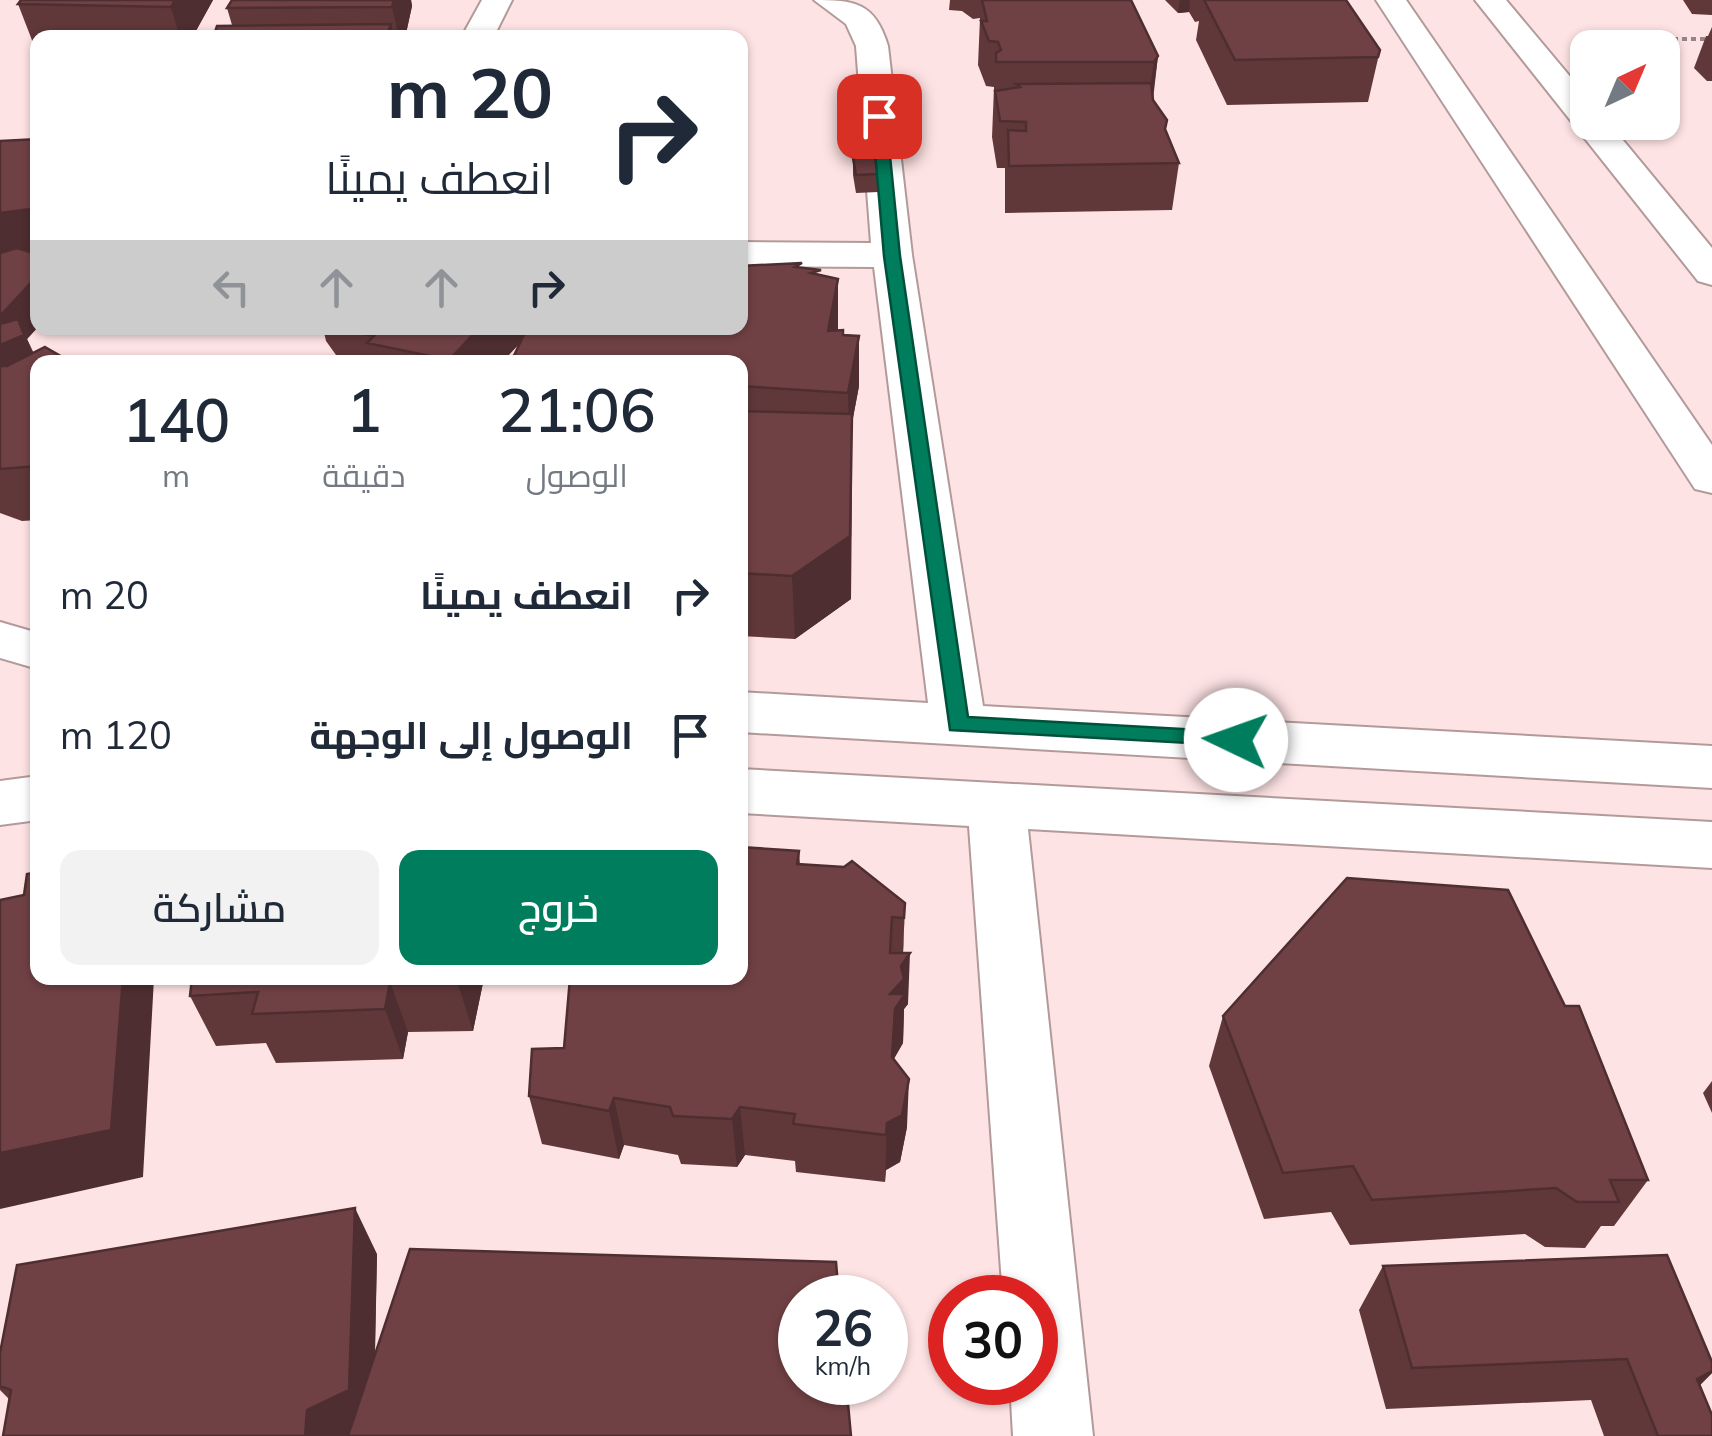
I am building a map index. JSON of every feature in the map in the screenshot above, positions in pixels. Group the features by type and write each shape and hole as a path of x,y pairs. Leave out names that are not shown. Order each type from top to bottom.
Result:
{"street":[{"path":"481,30 497,0"},
{"path":"829,0 856,15 869,30 892,256 958,724"},
{"path":"1392,0 1712,478"},
{"path":"1490,0 1570,100"},
{"path":"1603,140 1712,273"},
{"path":"748,254 892,256"},
{"path":"0,640 30,649"},
{"path":"748,712 1712,767"},
{"path":"748,791 1712,844"},
{"path":"0,803 30,799"},
{"path":"996,806 1053,1436"}],"path":[{"path":"1521,39 1712,39"}],"building":[{"path":"21,0 175,0 171,7 18,4"},
{"path":"232,0 394,0 392,7 227,8"},
{"path":"982,0 1131,0 1158,56 1154,62 996,62 996,53 1001,50 998,42 989,41 981,21 987,21"},
{"path":"1204,0 1346,0 1380,50 1378,57 1235,60"},
{"path":"391,24 389,30 216,30 217,26"},
{"path":"1151,83 1153,100 1167,120 1165,129 1179,163 1009,166 1008,130 1026,131 1026,122 1000,121 995,91 1020,87 1016,84"},
{"path":"30,139 30,209 0,213 0,141"},
{"path":"875,157 878,174 856,175 853,158"},
{"path":"17,248 30,252 30,284 0,316 0,253"},
{"path":"802,263 795,267 821,270 811,273 838,279 828,331 843,330 843,335 859,336 848,393 748,387 748,355 514,355 524,335 748,335 748,266"},
{"path":"18,319 24,335 0,345 0,324"},
{"path":"370,335 472,335 454,355 425,355 367,343 374,336"},
{"path":"45,347 59,355 30,355 30,467 0,469 0,366"},
{"path":"748,411 852,414 850,536 792,576 748,573"},
{"path":"748,848 799,851 797,864 844,867 852,861 905,903 904,918 892,917 890,953 910,953 901,966 904,979 890,994 905,994 895,1009 892,1057 909,1079 902,1115 887,1123 886,1135 793,1124 795,1114 740,1107 732,1119 673,1116 670,1107 614,1098 609,1111 529,1096 532,1049 564,1048 569,985 748,985"},
{"path":"30,873 30,985 122,985 111,1130 0,1153 0,900 24,895"},
{"path":"1347,878 1508,890 1565,1006 1579,1006 1648,1180 1610,1180 1619,1202 1577,1202 1556,1188 1372,1200 1353,1166 1283,1173 1223,1016"},
{"path":"191,985 389,985 385,1009 252,1014 258,992 190,996"},
{"path":"355,1208 349,1390 307,1410 305,1436 3,1436 11,1390 0,1386 0,1353 17,1265"},
{"path":"410,1249 836,1262 837,1275 778,1275 778,1405 848,1405 851,1436 348,1436"},
{"path":"1667,1255 1712,1362 1712,1371 1697,1379 1712,1415 1712,1436 1658,1436 1627,1359 1412,1368 1383,1266"}],"route":[{"path":"879,116 892,256 958,724 1236,740"}]}
